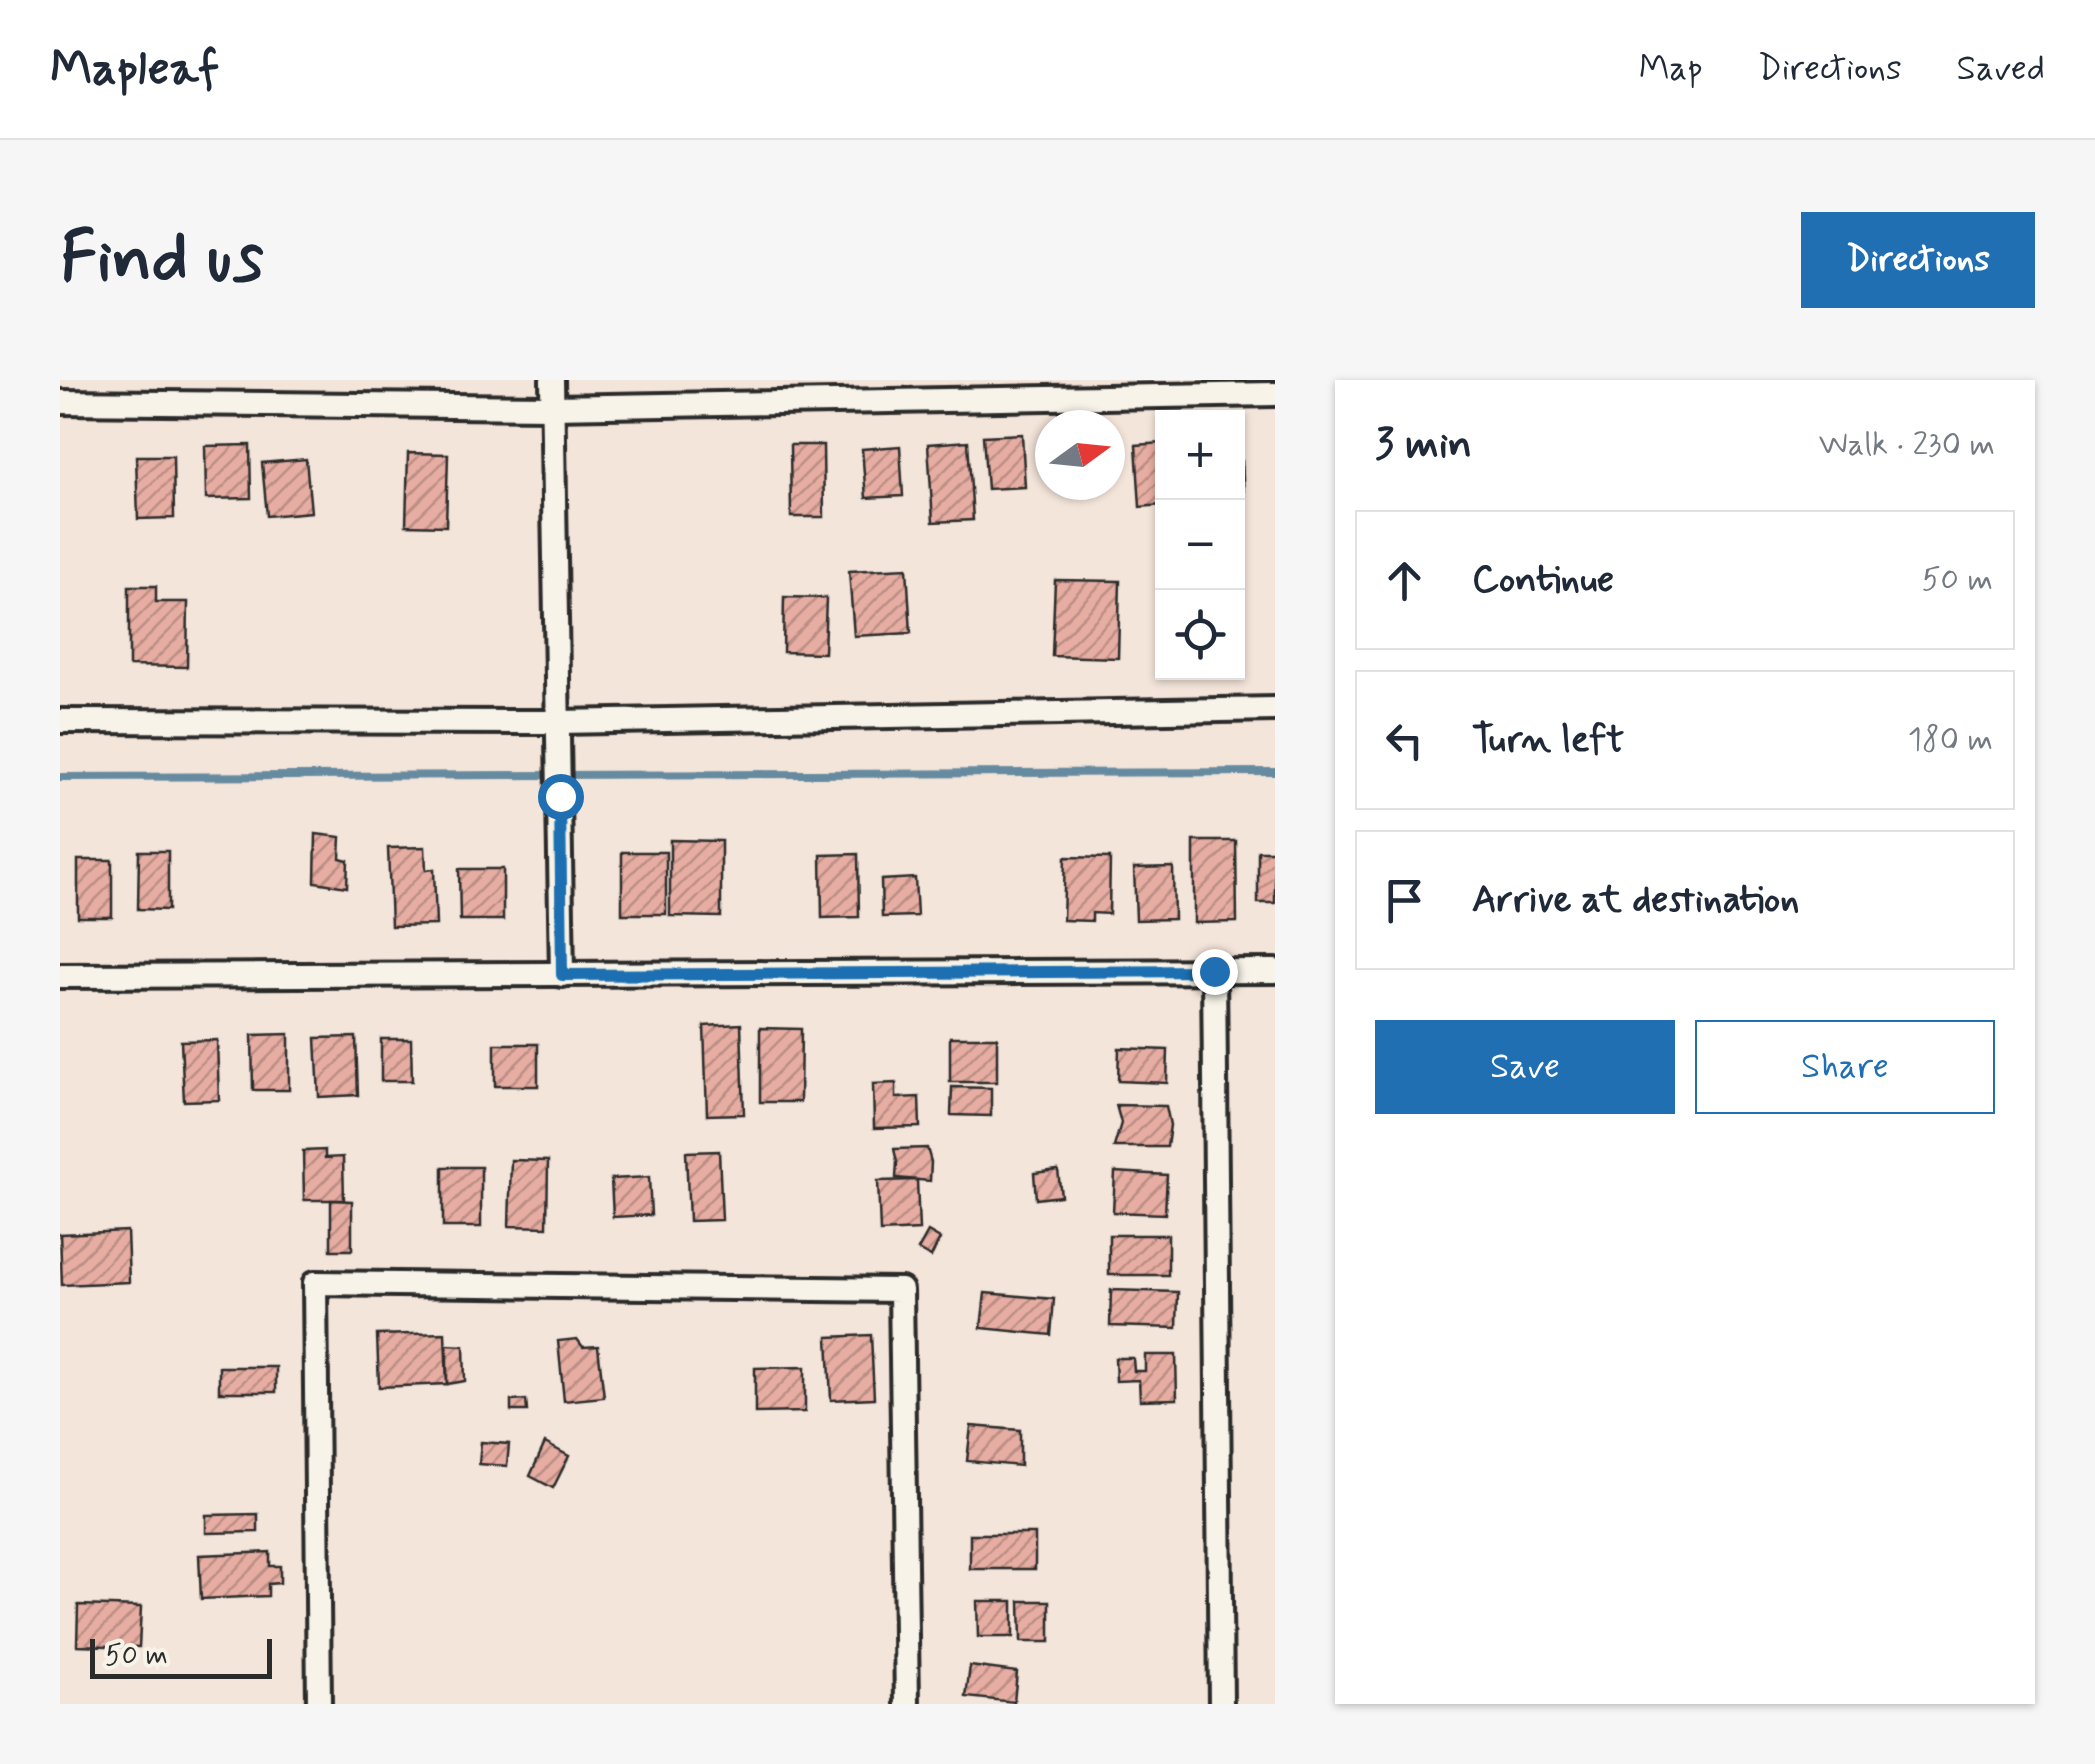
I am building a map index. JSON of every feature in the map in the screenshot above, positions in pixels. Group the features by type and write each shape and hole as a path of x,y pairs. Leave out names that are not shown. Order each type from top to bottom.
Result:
{"street":[{"path":"552,380 562,975"},
{"path":"60,402 552,407 1275,394"},
{"path":"60,722 559,722 1275,709"},
{"path":"1214,971 1221,1704"},
{"path":"60,976 1275,971"},
{"path":"319,1704 314,1283 901,1290 907,1704"}],"building":[{"path":"1022,434 1025,487 987,489 983,436"},
{"path":"968,441 973,520 933,522 928,444"},
{"path":"1155,444 1155,506 1140,507 1136,445"},
{"path":"250,445 251,498 206,499 205,446"},
{"path":"790,445 823,445 824,517 791,517"},
{"path":"900,446 903,496 866,498 862,449"},
{"path":"408,453 448,454 446,526 406,525"},
{"path":"136,456 173,456 174,518 138,519"},
{"path":"306,459 311,512 267,516 262,463"},
{"path":"907,568 911,633 854,636 849,571"},
{"path":"1055,580 1120,581 1118,658 1052,656"},
{"path":"129,586 156,586 156,602 188,602 187,667 129,666"},
{"path":"784,597 826,598 824,653 783,652"},
{"path":"316,834 341,837 340,858 348,860 347,887 315,882"},
{"path":"670,840 721,841 721,917 670,916"},
{"path":"1194,841 1236,841 1237,922 1194,923"},
{"path":"425,847 426,870 434,869 436,925 391,926 388,848"},
{"path":"139,851 168,851 168,910 138,909"},
{"path":"1258,851 1275,851 1275,903 1258,903"},
{"path":"622,852 666,852 666,914 622,914"},
{"path":"858,854 859,917 822,918 821,855"},
{"path":"1065,857 1110,858 1109,914 1092,913 1092,921 1063,920"},
{"path":"78,860 112,860 112,917 78,917"},
{"path":"1173,867 1174,919 1136,920 1134,868"},
{"path":"459,869 503,869 503,920 460,920"},
{"path":"915,878 917,916 882,917 881,880"},
{"path":"741,1024 744,1114 707,1115 704,1026"},
{"path":"760,1028 801,1029 800,1102 760,1102"},
{"path":"289,1034 289,1090 253,1090 252,1035"},
{"path":"356,1037 358,1095 319,1097 316,1038"},
{"path":"950,1037 997,1037 997,1082 950,1082"},
{"path":"381,1039 411,1039 412,1081 381,1081"},
{"path":"217,1040 219,1100 184,1101 181,1041"},
{"path":"495,1044 538,1044 538,1086 495,1086"},
{"path":"1119,1048 1168,1050 1167,1083 1118,1081"},
{"path":"896,1083 896,1098 919,1097 920,1127 874,1128 873,1084"},
{"path":"952,1087 991,1088 991,1116 951,1115"},
{"path":"1116,1105 1166,1106 1170,1125 1167,1147 1114,1147 1121,1123"},
{"path":"927,1148 930,1181 896,1178 894,1149"},
{"path":"325,1150 325,1158 343,1157 344,1200 304,1200 303,1151"},
{"path":"719,1151 722,1220 689,1221 686,1152"},
{"path":"511,1160 548,1161 547,1227 509,1226"},
{"path":"443,1167 481,1167 481,1227 443,1227"},
{"path":"1058,1170 1061,1196 1036,1199 1034,1173"},
{"path":"1115,1172 1167,1175 1165,1214 1113,1212"},
{"path":"649,1177 651,1215 613,1217 611,1179"},
{"path":"917,1180 919,1230 880,1232 878,1181"},
{"path":"331,1200 352,1201 352,1250 331,1250"},
{"path":"127,1231 129,1282 62,1285 60,1234"},
{"path":"928,1232 940,1239 931,1257 918,1250"},
{"path":"1109,1235 1168,1235 1168,1275 1109,1275"},
{"path":"1111,1290 1178,1292 1177,1328 1110,1326"},
{"path":"985,1293 1054,1299 1051,1335 981,1328"},
{"path":"445,1333 447,1384 379,1387 377,1335"},
{"path":"871,1335 874,1398 831,1400 828,1337"},
{"path":"577,1339 583,1347 598,1346 604,1397 564,1401 558,1341"},
{"path":"447,1345 464,1346 465,1381 447,1384"},
{"path":"1145,1355 1176,1355 1177,1399 1140,1400 1139,1380 1116,1381 1115,1358 1133,1358 1134,1371 1145,1371"},
{"path":"219,1367 276,1367 276,1392 219,1392"},
{"path":"805,1367 805,1412 755,1413 755,1368"},
{"path":"526,1400 527,1411 511,1411 511,1401"},
{"path":"971,1426 1020,1430 1020,1466 967,1461"},
{"path":"481,1442 509,1444 507,1466 479,1464"},
{"path":"545,1443 569,1456 553,1488 530,1476"},
{"path":"258,1514 258,1532 206,1533 206,1515"},
{"path":"970,1534 1035,1534 1035,1569 970,1569"},
{"path":"270,1552 270,1566 280,1566 280,1583 268,1584 268,1596 201,1599 199,1555"},
{"path":"977,1601 1013,1601 1013,1637 978,1637"},
{"path":"1020,1601 1050,1601 1050,1642 1021,1642"},
{"path":"78,1605 141,1607 139,1647 77,1645"},
{"path":"970,1666 1017,1672 1014,1702 966,1697"}],"waterway":[{"path":"60,777 1275,772"}],"route":[{"path":"560,796 562,975 1214,971"}]}
